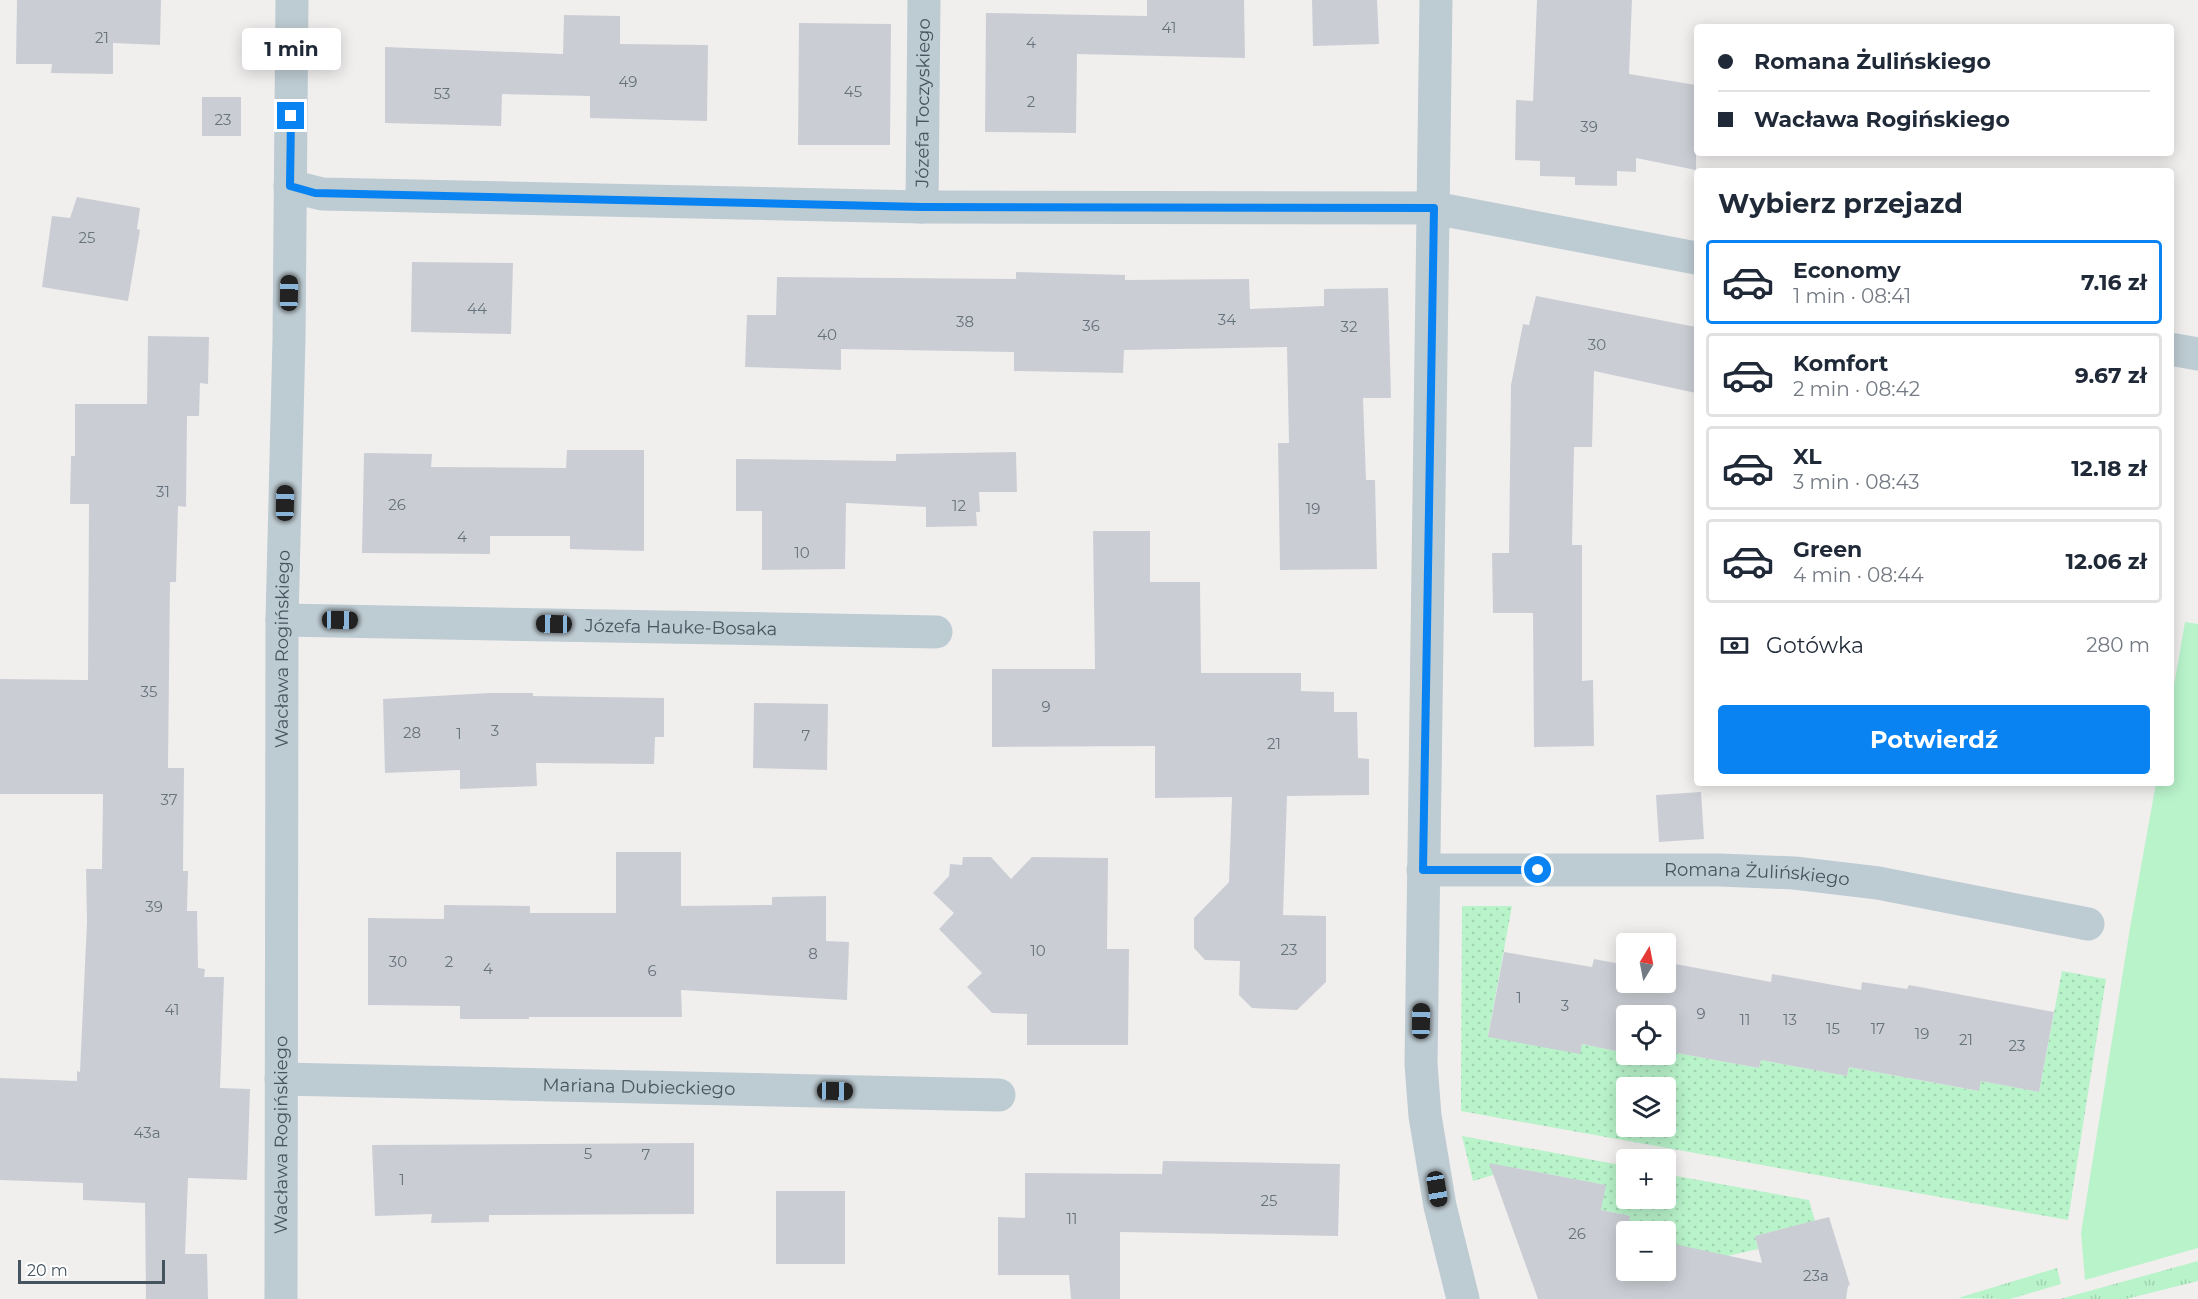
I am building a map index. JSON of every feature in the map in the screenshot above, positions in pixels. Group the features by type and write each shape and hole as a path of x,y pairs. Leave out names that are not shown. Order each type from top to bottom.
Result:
{"street":[{"name":"Wacława Rogińskiego","path":"281,1299 282,620 292,0"},
{"name":"Józefa Toczyskiego","path":"922,207 924,0"},
{"path":"1436,0 1421,1064 1425,1116 1440,1206 1463,1299"},
{"path":"290,186 322,194 922,207 1434,208 1694,258"},
{"path":"2174,350 2198,354"},
{"name":"Józefa Hauke-Bosaka","path":"282,620 936,632"},
{"name":"Romana Żulińskiego","path":"1423,870 1720,870 1794,873 1878,883 2088,924"},
{"name":"Mariana Dubieckiego","path":"281,1079 999,1095"}],"green space":[{"path":"2185,622 2198,624 2198,1248 2085,1280 2081,1233 2155,786 2174,786 2174,686"},
{"path":"1462,906 1512,906 1488,1036 1582,1044 1616,1051 1616,1065 1676,1065 1676,1053 1759,1068 1761,1060 1847,1076 1849,1067 1978,1091 1981,1081 2039,1092 2062,971 2106,979 2068,1220 1461,1111"},
{"path":"1462,1136 1616,1164 1616,1209 1676,1209 1676,1176 1809,1200 1815,1221 1755,1236 1758,1249 1676,1268 1676,1221 1629,1221 1630,1216 1601,1210 1605,1185 1516,1168 1473,1181"},
{"path":"2198,1261 2198,1281 2126,1299 2060,1299"},
{"path":"2057,1268 2061,1284 2010,1299 1958,1298"}],"building":[{"path":"17,0 161,0 160,45 113,43 113,74 51,73 52,64 16,64"},
{"path":"1147,0 1244,0 1245,58 1077,54 1076,133 985,132 986,13 1147,16"},
{"path":"1312,0 1377,0 1379,44 1313,46"},
{"path":"1537,0 1632,0 1629,74 1694,85 1696,168 1694,170 1636,158 1636,172 1617,171 1617,186 1575,185 1575,177 1540,176 1540,161 1515,160 1516,100 1533,101"},
{"path":"564,15 620,16 620,44 708,45 707,121 590,118 590,96 502,94 501,126 385,123 385,47 563,54"},
{"path":"799,23 891,24 890,145 798,145"},
{"path":"202,97 241,97 241,136 202,136"},
{"path":"77,197 140,208 137,229 140,230 128,301 42,287 52,216 70,218"},
{"path":"412,262 513,263 511,334 411,332"},
{"path":"1016,272 1125,275 1125,280 1249,279 1250,309 1324,306 1324,289 1388,288 1391,398 1363,398 1366,480 1375,480 1377,569 1280,570 1278,443 1289,443 1287,347 1124,350 1123,373 1014,371 1014,352 841,349 841,370 745,367 747,315 776,315 777,277 1016,279"},
{"path":"1536,296 1694,327 1694,393 1594,371 1592,447 1574,447 1572,545 1582,545 1582,681 1593,680 1594,746 1534,747 1533,613 1493,613 1492,553 1509,553 1511,385 1523,324 1529,325"},
{"path":"148,336 209,337 208,384 200,383 199,416 187,416 186,507 178,506 176,582 170,582 168,768 184,768 183,871 188,871 187,911 197,911 198,968 205,969 204,977 224,977 220,1088 250,1089 247,1180 188,1178 185,1254 207,1254 208,1299 146,1299 145,1203 83,1200 83,1183 0,1180 0,1078 77,1081 77,1071 80,1072 87,922 86,869 102,869 103,794 0,794 0,679 88,680 89,504 70,504 71,456 75,456 75,404 147,404"},
{"path":"567,450 644,450 644,551 570,549 570,536 490,536 490,554 362,553 364,453 432,454 431,467 566,468"},
{"path":"1016,452 1017,492 979,492 980,512 976,512 977,526 926,527 926,507 846,503 845,569 762,570 762,511 736,511 736,459 896,461 896,454"},
{"path":"1093,531 1150,531 1150,582 1200,582 1201,673 1301,673 1301,691 1334,692 1334,712 1357,712 1358,758 1369,759 1369,795 1287,796 1283,915 1326,916 1326,982 1297,1010 1252,1008 1239,995 1240,961 1205,960 1194,948 1194,918 1229,882 1232,797 1155,798 1155,746 992,747 992,669 1095,669"},
{"path":"489,693 664,698 664,737 655,737 654,764 536,763 537,786 460,789 460,770 385,773 383,699"},
{"path":"754,703 828,704 827,770 753,768"},
{"path":"1701,792 1704,839 1659,842 1656,795"},
{"path":"616,852 681,852 681,906 772,905 772,897 826,896 826,941 849,942 847,1000 681,990 682,1017 529,1017 529,1019 460,1019 460,1006 368,1005 368,918 444,919 444,905 530,906 530,913 616,913"},
{"path":"963,857 991,857 1011,879 1032,857 1108,858 1107,949 1129,949 1128,1045 1027,1045 1027,1014 992,1013 967,987 982,973 939,929 954,913 933,893 949,876 950,864 962,865"},
{"path":"1504,952 1592,967 1594,959 1616,963 1616,993 1676,993 1676,964 1771,982 1772,974 1861,990 1862,982 1907,989 1909,985 2054,1012 2039,1092 1981,1081 1979,1091 1849,1067 1847,1076 1761,1060 1759,1068 1676,1053 1676,1005 1616,1005 1616,1051 1582,1044 1580,1054 1488,1037"},
{"path":"694,1143 694,1214 489,1215 489,1222 431,1223 432,1214 375,1216 372,1145"},
{"path":"1163,1161 1340,1164 1338,1236 1120,1232 1120,1299 1071,1299 1069,1275 998,1275 998,1217 1025,1218 1025,1173 1162,1174"},
{"path":"1489,1163 1606,1185 1601,1210 1630,1216 1629,1221 1616,1221 1616,1281 1676,1281 1676,1244 1762,1263 1755,1236 1829,1217 1850,1285 1846,1299 1538,1299"},
{"path":"776,1191 845,1191 845,1264 776,1264"}],"route":[{"path":"291,116 290,186 315,193 922,207 1434,208 1423,870 1538,870"}]}
